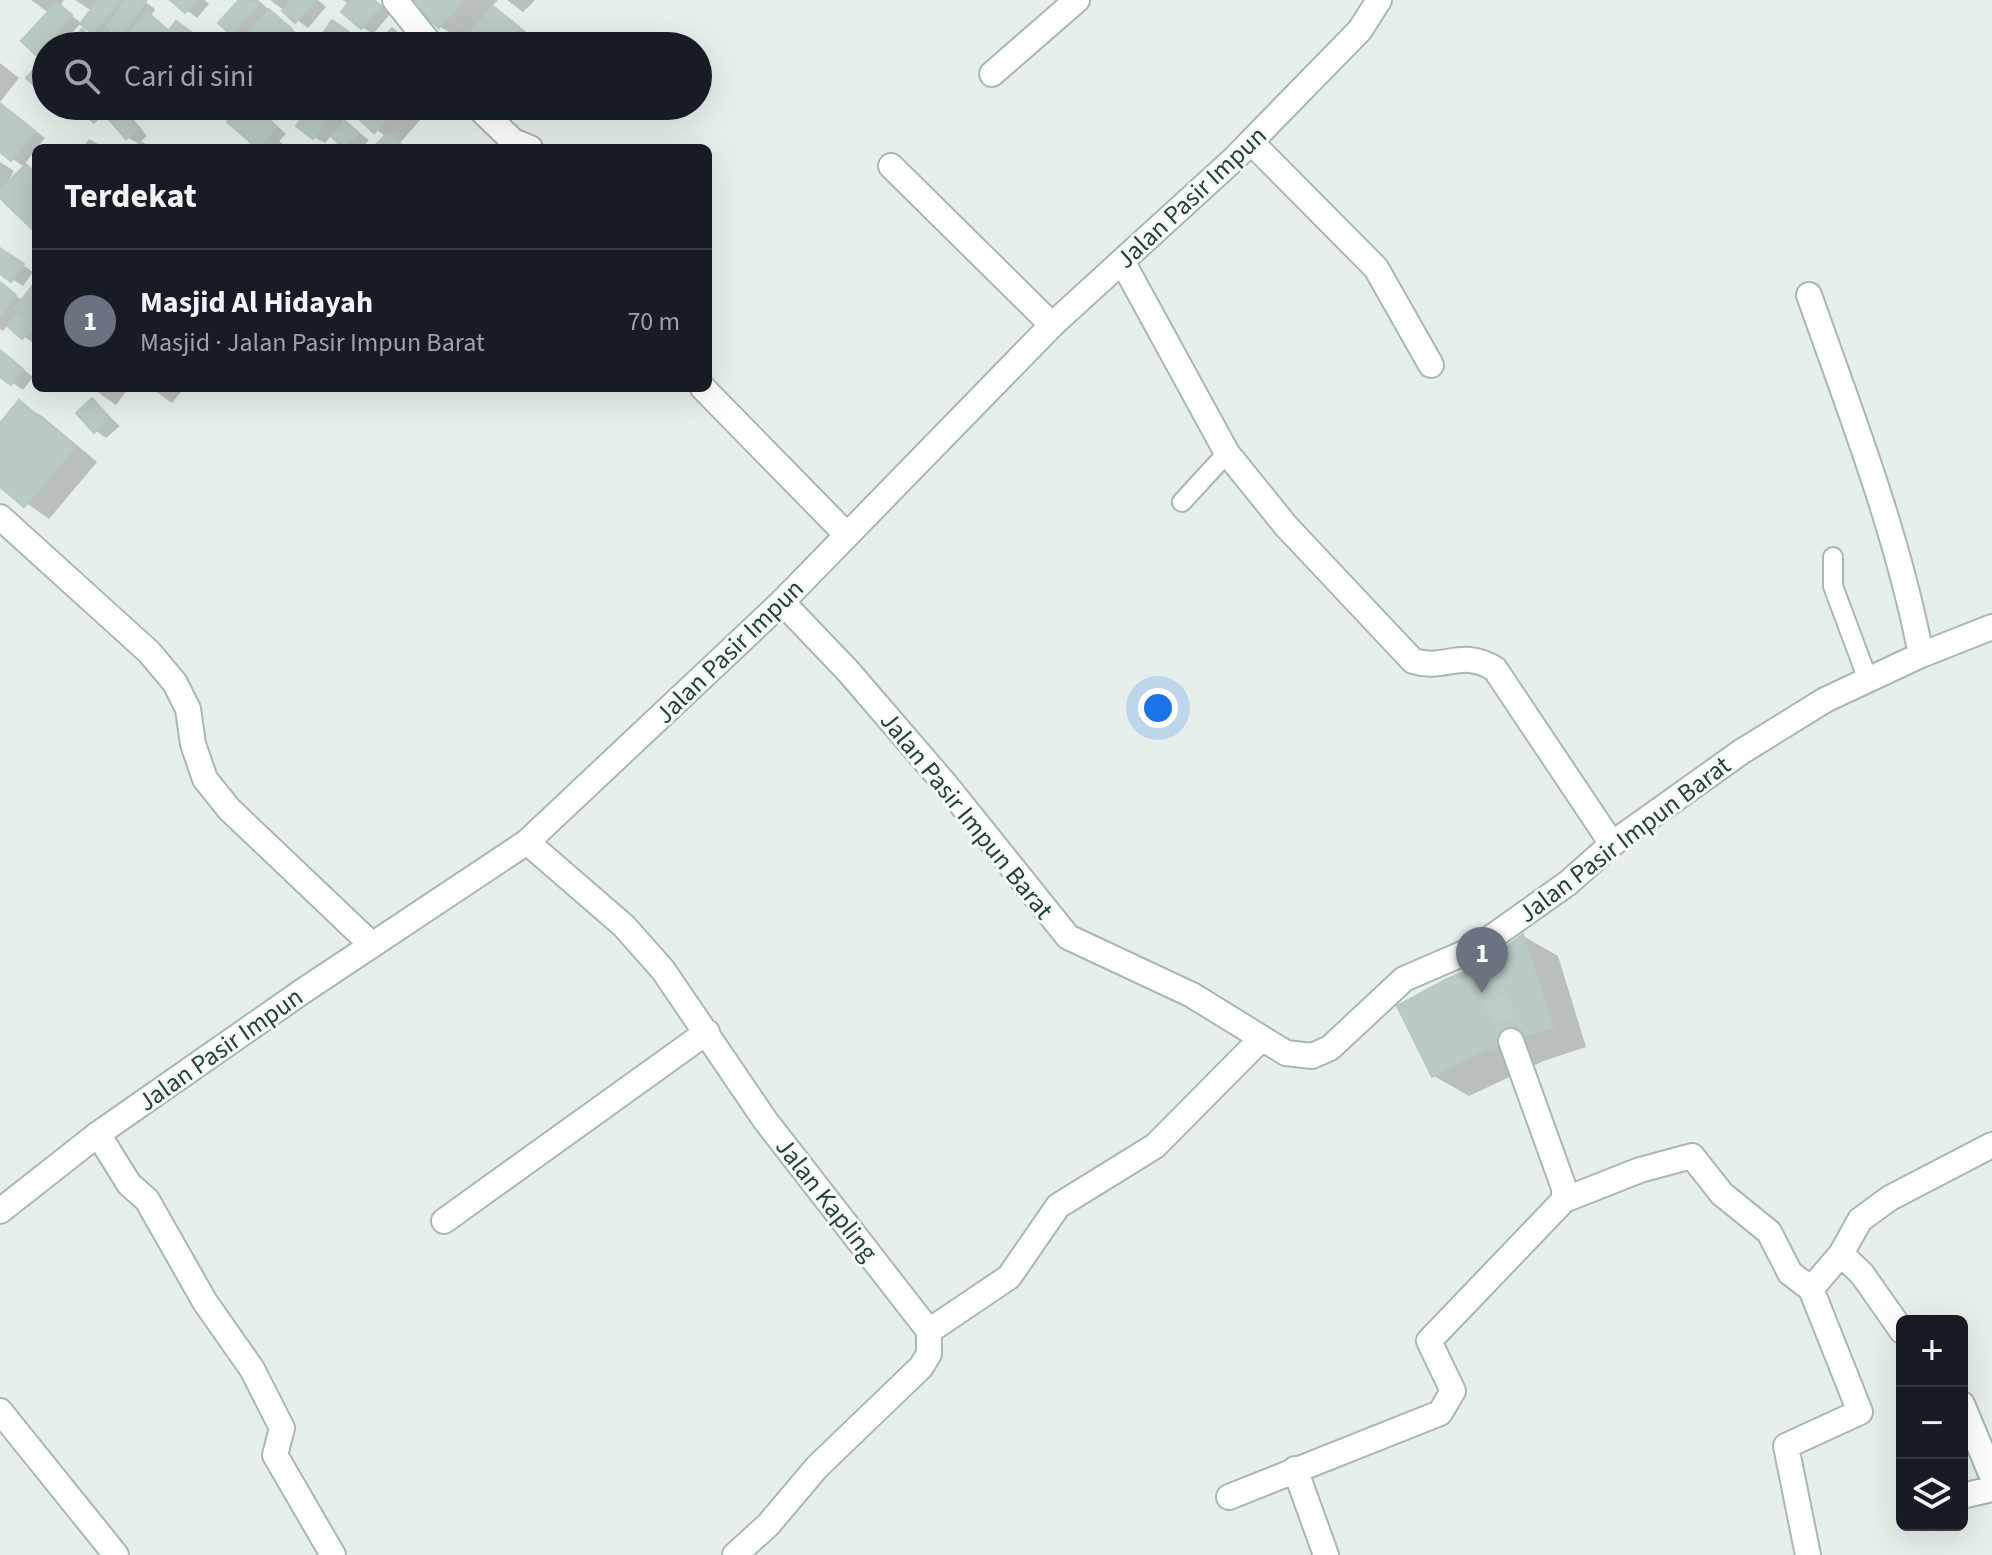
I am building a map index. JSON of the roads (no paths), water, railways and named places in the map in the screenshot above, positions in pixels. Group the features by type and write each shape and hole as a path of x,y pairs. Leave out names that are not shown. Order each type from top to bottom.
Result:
{"street":[{"path":"395,0 421,32"},
{"path":"992,74 1077,0"},
{"name":"Jalan Pasir Impun","path":"0,1211 98,1134 527,842 782,602 1052,325 1251,142 1360,30 1379,0"},
{"path":"491,120 520,144"},
{"path":"1251,142 1376,268 1431,365"},
{"path":"891,166 1052,325"},
{"path":"1122,261 1227,453 1286,526 1413,661 1423,664 1478,659 1495,669 1612,844"},
{"path":"1809,295 1883,503 1909,595 1921,655"},
{"path":"707,392 847,535"},
{"path":"0,517 149,652 175,683 188,709 193,744 205,779 229,809 372,945"},
{"name":"Jalan Pasir Impun Barat","path":"782,602 848,671 946,785 1068,937 1192,995 1286,1053 1312,1056 1330,1048 1404,979 1481,956 1612,844 1741,752 1825,700 1921,655 1992,627"},
{"name":"Jalan Kapling","path":"527,842 624,926 663,970 765,1120 929,1331"},
{"path":"444,1221 707,1032"},
{"path":"735,1555 768,1525 817,1467 921,1367 929,1354 929,1331 1009,1277 1058,1206 1155,1146 1261,1039"},
{"path":"1511,1041 1560,1177 1564,1200"},
{"path":"98,1134 129,1184 147,1200 205,1302 252,1369 282,1428 275,1455 333,1555"},
{"path":"1811,1289 1841,1254 1860,1220 1902,1191 1992,1145"},
{"path":"1229,1497 1295,1469 1359,1448 1440,1413 1453,1391 1429,1341 1564,1200 1640,1170 1692,1156 1722,1194 1769,1232 1790,1273 1811,1289 1860,1412 1786,1446 1808,1555"},
{"path":"1841,1254 1862,1274 1896,1322"},
{"path":"0,1411 116,1555"},
{"path":"1968,1418 1992,1476"},
{"path":"1295,1469 1326,1555"},
{"path":"1968,1495 1992,1489"}],"lane":[{"path":"1182,502 1227,453"},
{"path":"1833,557 1833,586 1868,680"}],"tunnel":[{"path":"1484,964 1511,1041"}],"place":[{"name":"Masjid Al Hidayah","path":"1482,993"}]}
